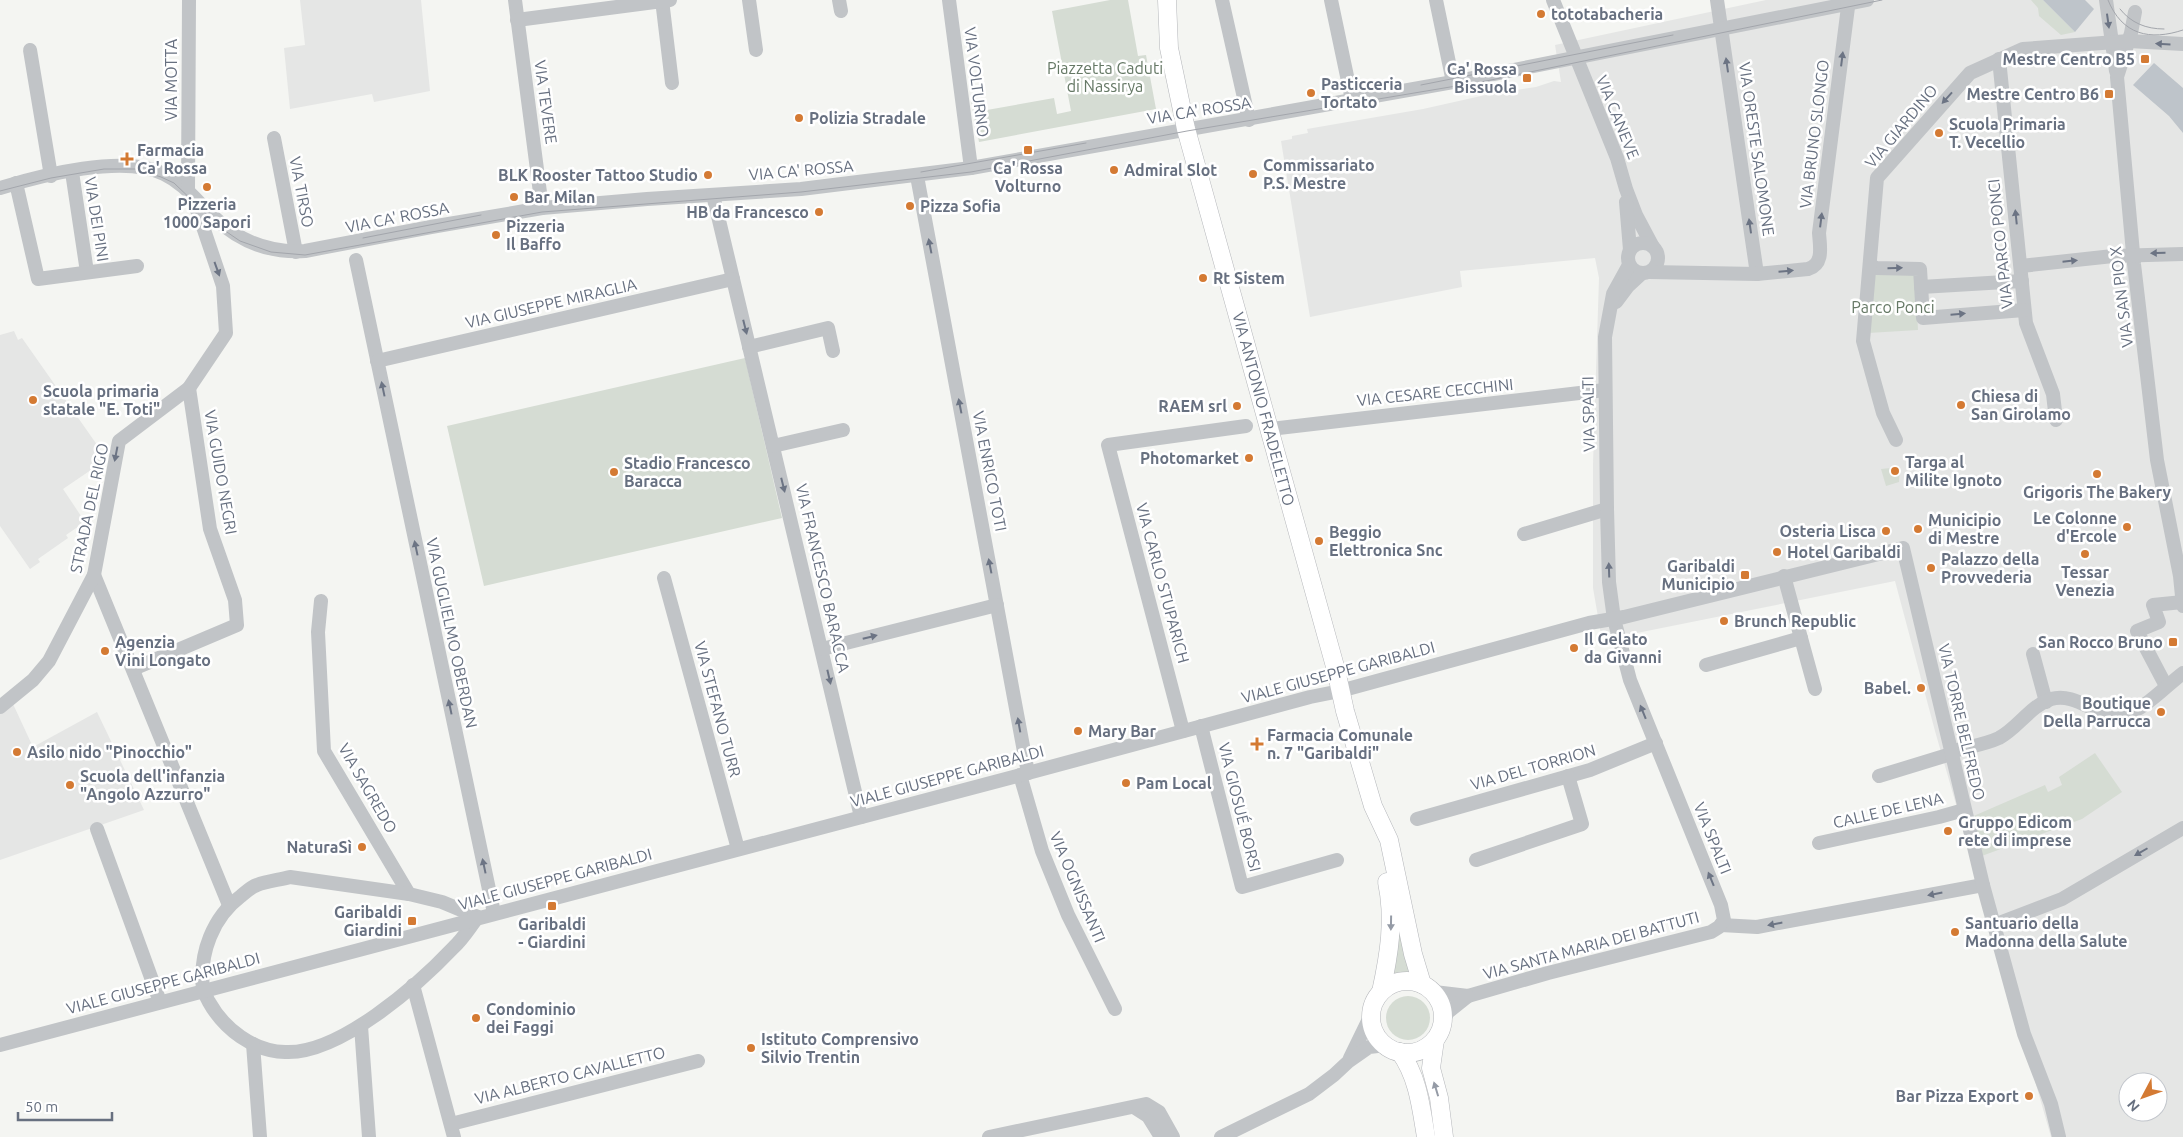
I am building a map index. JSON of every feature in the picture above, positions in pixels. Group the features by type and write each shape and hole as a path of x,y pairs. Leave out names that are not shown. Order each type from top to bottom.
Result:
{"main road":[{"name":"VIA ANTONIO FRADELETTO","path":"1167,0 1169,48 1186,129 1373,806"},
{"path":"1373,806 1389,840 1413,954 1428,988 1441,1005 1443,1020 1440,1031 1434,1040 1419,1051 1393,1049"},
{"path":"1373,806 1377,843 1390,898 1391,916 1389,955 1381,992"},
{"path":"1426,1137 1416,1081 1393,1049 1375,1032 1371,1015 1372,1007 1381,992 1389,985 1400,981 1412,981 1428,988"},
{"path":"1434,1040 1431,1068 1439,1098 1444,1137"}],"street":[{"name":"VIA MOTTA","path":"188,0 188,190"},
{"name":"VIA TEVERE","path":"514,0 542,208"},
{"path":"517,20 664,0 672,83"},
{"path":"749,0 756,50"},
{"name":"VIA VOLTURNO","path":"949,0 971,168"},
{"path":"1222,0 1249,120"},
{"path":"1330,0 1352,100"},
{"path":"1436,0 1453,82"},
{"name":"VIA CANEVE","path":"1553,0 1617,158 1626,189 1654,249 1668,263 1701,273"},
{"name":"VIA ORESTE SALOMONE","path":"1717,0 1757,274"},
{"name":"VIA CA' ROSSA","path":"0,188 16,183 103,166 136,166 163,173 188,190 225,227 257,245 296,252 322,249 431,227 542,208 801,189 971,168 1186,129 1249,120 1453,82 1848,2 1867,0"},
{"path":"2106,0 2117,77"},
{"name":"VIA BRUNO SLONGO","path":"1816,267 1820,260 1819,233 1848,2"},
{"name":"VIA SAN PIO X","path":"2135,6 2136,41 2117,77 2134,255 2157,460 2175,550 2183,606"},
{"name":"VIA GIARDINO","path":"1896,440 1883,413 1863,341 1877,178 1970,73 1999,59 2023,49 2136,41 2183,44"},
{"path":"30,50 51,176"},
{"name":"VIA PARCO PONCI","path":"1999,59 2024,310 2026,322 2053,394 2056,420"},
{"name":"VIA TIRSO","path":"274,138 296,252"},
{"name":"VIA DEI PINI","path":"72,172 87,272"},
{"name":"VIA ENRICO TOTI","path":"917,176 997,605 1024,774"},
{"name":"VIA DEI PINI","path":"16,183 38,278 137,266"},
{"name":"VIA CANEVE","path":"1626,189 1630,250"},
{"name":"STRADA DEL RIGO","path":"0,707 33,680 49,661 94,575 119,441 189,388 226,333 223,286 207,242 200,215 188,190"},
{"name":"VIA FRANCESCO BARACCA","path":"713,195 861,817"},
{"path":"207,242 217,230 225,227"},
{"path":"1638,244 1648,244 1654,249 1658,260 1657,265 1645,273 1636,272 1629,265 1630,250 1638,244"},
{"path":"2021,266 2134,255 2183,254"},
{"name":"VIA GUGLIELMO OBERDAN","path":"356,260 494,913"},
{"name":"VIA SPALTI","path":"1629,265 1615,289 1607,318 1605,337 1607,509 1610,582 1614,619 1630,680 1721,905 1724,918 1721,925"},
{"path":"1870,265 1876,268 1920,269 1923,318 2024,310"},
{"name":"VIA CANEVE","path":"1645,273 1757,274 1816,267"},
{"name":"VIA SPALTI","path":"1607,318 1625,290 1645,273"},
{"name":"VIA GIUSEPPE MIRAGLIA","path":"377,361 733,280"},
{"path":"1921,287 2022,281"},
{"path":"749,347 828,328 833,351"},
{"name":"VIA GUIDO NEGRI","path":"133,669 237,625 235,600 210,529 189,388"},
{"name":"VIA CESARE CECCHINI","path":"1270,429 1605,390"},
{"name":"VIA CARLO STUPARICH","path":"1183,731 1108,445 1246,426"},
{"path":"773,446 843,430"},
{"path":"1524,534 1607,509"},
{"name":"VIALE GIUSEPPE GARIBALDI","path":"0,1045 1589,623 1614,619 1903,548"},
{"name":"VIA TORRE BELFREDO","path":"1903,548 1964,810 2024,1034 2051,1104 2068,1137"},
{"path":"94,575 229,905"},
{"path":"1784,576 1814,689"},
{"name":"VIA STEFANO TURR","path":"664,578 738,849"},
{"name":"VIA SAGREDO","path":"321,601 318,632 324,751 410,894"},
{"path":"2166,686 2137,631 2159,622 2153,605 2183,602"},
{"path":"822,649 997,605"},
{"path":"1706,665 1801,638"},
{"path":"2033,654 2046,702"},
{"path":"1879,776 1999,738 2052,698 2068,699 2117,717 2126,715 2137,709 2183,673"},
{"name":"VIA GIOSUÉ BORSI","path":"1202,726 1242,887 1337,860"},
{"name":"VIA DEL TORRION","path":"1417,819 1590,770 1656,743"},
{"name":"VIA OGNISSANTI","path":"1024,774 1042,851 1064,906 1115,1009"},
{"path":"1476,860 1582,824 1568,776"},
{"name":"CALLE DE LENA","path":"1818,844 1964,810"},
{"path":"1994,925 2062,899 2183,828"},
{"path":"97,829 160,1002"},
{"path":"290,877 410,894 442,902 478,918 455,947 361,1026 315,1049 284,1052 253,1044 229,1029 215,1012 203,990 203,960 211,931 229,905 256,885 290,877"},
{"path":"1721,925 1757,927 1983,885"},
{"name":"VIA SANTA MARIA DEI BATTUTI","path":"1443,1020 1448,1012 1468,996 1548,973 1711,932 1721,925"},
{"path":"413,984 452,1130"},
{"name":"VIA SANTA MARIA DEI BATTUTI","path":"1428,988 1468,996"},
{"path":"1349,1061 1371,1015"},
{"path":"361,1026 369,1137"},
{"path":"253,1044 260,1137"},
{"path":"1221,1137 1308,1094 1334,1075 1349,1061 1370,1047 1393,1049"},
{"name":"VIA ALBERTO CAVALLETTO","path":"452,1130 698,1061"},
{"path":"989,1137 1146,1104 1158,1112 1172,1137"},
{"name":"VIA TORRE BELFREDO","path":"2051,1104 2059,1137"},
{"path":"1131,1106 1148,1116 1161,1137"}],"shaded area":[{"path":"300,0 421,0 430,91 374,102 372,94 290,109 284,48 305,45"},
{"path":"1766,0 2183,0 2183,1137 2051,1137 1935,731 1895,581 1602,640 1593,588 1593,464 1599,278 1595,258 1460,271 1462,287 1310,317 1281,141 1292,139 1292,136 1308,133 1307,129 1423,109 1490,94 1536,87 1554,81 1561,82 1555,45"},
{"path":"2043,0 2085,0 2094,9 2075,32"},
{"path":"2154,63 2183,88 2183,133 2169,116 2133,85"},
{"name":"Scuola primaria statale \"E. Toti\"","path":"14,331 18,340 22,338 107,459 63,489 85,522 66,535 68,538 38,559 40,562 30,569 0,526 0,335"},
{"name":"Scuola dell'infanzia \"Angolo Azzurro\"","path":"13,704 33,747 97,712 144,810 0,860 0,713"}],"green space":[{"name":"Piazzetta Caduti di Nassirya","path":"1110,0 1128,0 1138,56 1146,55 1156,109 979,142 971,101 984,98 987,110 1054,98 1057,114 1071,111 1052,11"},
{"path":"2031,0 2043,0 2075,32 2061,35 2039,16 2038,8"},
{"name":"Parco Ponci","path":"1873,273 1915,273 1918,330 1868,333"},
{"name":"Stadio Francesco Baracca","path":"745,358 782,518 484,586 447,426"},
{"path":"1900,467 1899,482 1886,486 1881,469"},
{"path":"2095,753 2122,792 2082,819 1979,857 1969,818 2045,785 2048,792 2062,785 2059,777"},
{"path":"1398,921 1413,975 1404,973 1392,977"},
{"path":"1412,996 1424,1002 1429,1009 1429,1027 1424,1034 1417,1039 1404,1040 1396,1037 1389,1030 1386,1014 1389,1006 1396,999"}],"tram line":[{"path":"0,191 51,178 104,169 135,169 174,183 221,228 240,241 271,252 305,255 542,212 801,192 971,172 1187,131 1486,81 1882,0"},
{"path":"2108,0 2121,21 2129,28 2138,32 2148,35 2159,35 2183,30"},
{"path":"2120,9 2139,24 2151,28 2164,29"},
{"path":"1421,85 1673,35"},
{"path":"921,172 1086,143"},
{"path":"363,238 481,215"}],"place":[{"name":"tototabacheria","path":"1541,14"},
{"name":"Mestre Centro B5","path":"2145,59"},
{"name":"Ca' Rossa Bissuola","path":"1527,78"},
{"name":"Pasticceria Tortato","path":"1311,93"},
{"name":"Mestre Centro B6","path":"2109,94"},
{"name":"Polizia Stradale","path":"799,118"},
{"name":"Scuola Primaria T. Vecellio","path":"1939,133"},
{"name":"Ca' Rossa Volturno","path":"1028,150"},
{"name":"Farmacia Ca' Rossa","path":"127,159"},
{"name":"Admiral Slot","path":"1114,170"},
{"name":"Commissariato P.S. Mestre","path":"1253,174"},
{"name":"BLK Rooster Tattoo Studio","path":"708,175"},
{"name":"Pizzeria 1000 Sapori","path":"207,187"},
{"name":"Bar Milan","path":"514,197"},
{"name":"Pizza Sofia","path":"910,206"},
{"name":"HB da Francesco","path":"819,212"},
{"name":"Pizzeria Il Baffo","path":"496,235"},
{"name":"Rt Sistem","path":"1203,278"},
{"name":"Scuola primaria statale \"E. Toti\"","path":"33,400"},
{"name":"Chiesa di San Girolamo","path":"1961,405"},
{"name":"RAEM srl","path":"1237,406"},
{"name":"Photomarket","path":"1249,458"},
{"name":"Targa al Milite Ignoto","path":"1895,471"},
{"name":"Stadio Francesco Baracca","path":"614,472"},
{"name":"Grigoris The Bakery","path":"2097,474"},
{"name":"Le Colonne d'Ercole","path":"2127,527"},
{"name":"Municipio di Mestre","path":"1918,529"},
{"name":"Osteria Lisca","path":"1886,531"},
{"name":"Beggio Elettronica Snc","path":"1319,541"},
{"name":"Hotel Garibaldi","path":"1777,552"},
{"name":"Tessar Venezia","path":"2085,554"},
{"name":"Palazzo della Provvederia","path":"1931,568"},
{"name":"Garibaldi Municipio","path":"1745,575"},
{"name":"Brunch Republic","path":"1724,621"},
{"name":"San Rocco Bruno","path":"2173,642"},
{"name":"Il Gelato da Givanni","path":"1574,648"},
{"name":"Agenzia Vini Longato","path":"105,651"},
{"name":"Babel.","path":"1921,688"},
{"name":"Boutique Della Parrucca","path":"2161,712"},
{"name":"Mary Bar","path":"1078,731"},
{"name":"Farmacia Comunale n. 7 \"Garibaldi\"","path":"1257,744"},
{"name":"Asilo nido \"Pinocchio\"","path":"17,752"},
{"name":"Pam Local","path":"1126,783"},
{"name":"Scuola dell'infanzia \"Angolo Azzurro\"","path":"70,785"},
{"name":"Gruppo Edicom rete di imprese","path":"1948,831"},
{"name":"NaturaSì","path":"362,847"},
{"name":"Garibaldi - Giardini","path":"552,906"},
{"name":"Garibaldi Giardini","path":"412,921"},
{"name":"Santuario della Madonna della Salute","path":"1955,932"},
{"name":"Condominio dei Faggi","path":"476,1018"},
{"name":"Istituto Comprensivo Silvio Trentin","path":"751,1048"},
{"name":"Bar Pizza Export","path":"2029,1096"}]}
